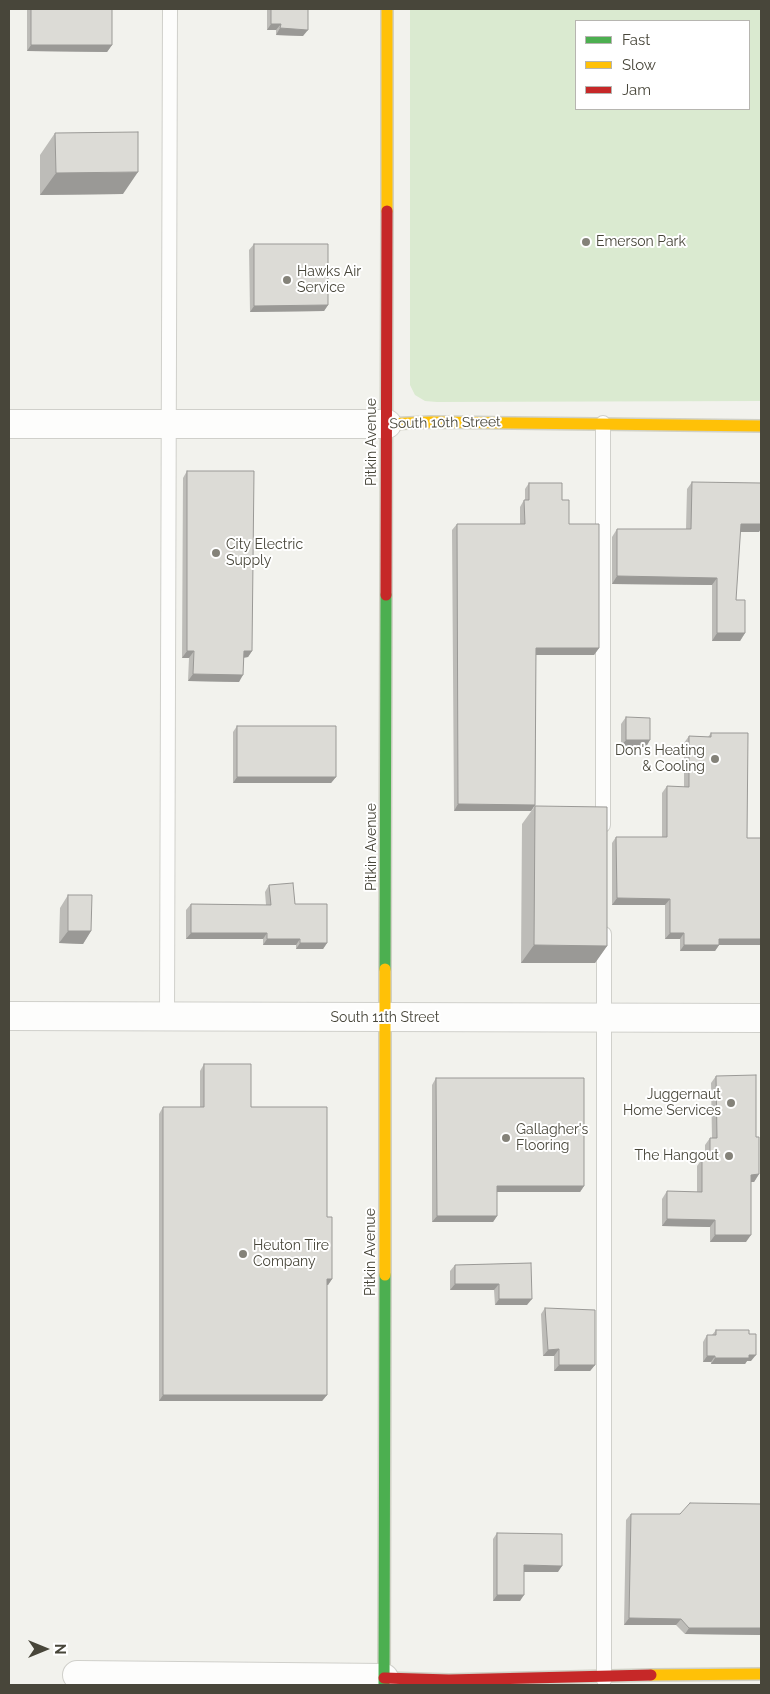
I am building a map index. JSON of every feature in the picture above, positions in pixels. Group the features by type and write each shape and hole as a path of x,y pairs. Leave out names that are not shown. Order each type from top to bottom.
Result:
{"main road":[{"name":"Pitkin Avenue","path":"384,1681 388,9"},
{"name":"South 10th Street","path":"387,424 603,423 761,426"},
{"path":"384,1681 604,1680 761,1674"}],"street":[{"name":"South 10th Street","path":"9,424 387,424"},
{"name":"South 11th Street","path":"9,1016 761,1018"},
{"path":"77,1675 384,1681"}],"lane":[{"path":"167,1017 167,424 170,9"},
{"path":"603,423 604,836"},
{"path":"604,925 604,1680"}],"green space":[{"name":"Emerson Park","path":"410,9 761,9 761,401 437,402 425,401 415,395 410,385"}],"building":[{"path":"31,9 112,9 112,45 31,45"},
{"path":"271,9 308,9 308,30 280,28 281,24 271,24"},
{"path":"138,132 138,172 56,173 55,133"},
{"name":"Hawks Air Service","path":"254,244 328,244 328,305 254,306"},
{"name":"City Electric Supply","path":"187,471 254,471 252,651 244,651 243,675 193,674 194,651 187,651"},
{"path":"692,482 761,483 761,524 741,524 736,600 745,600 745,633 717,633 717,578 617,576 617,529 691,529"},
{"path":"529,483 562,483 562,500 569,500 569,524 599,524 599,648 536,648 535,805 458,804 457,524 525,524 524,500 529,500"},
{"path":"626,717 650,718 650,740 626,740"},
{"path":"237,726 336,726 336,777 237,777"},
{"path":"711,733 748,733 747,838 761,838 761,939 719,939 719,945 684,945 684,933 670,933 670,899 617,898 616,837 667,837 667,786 689,787 689,736 711,737"},
{"path":"535,806 607,807 607,946 534,945"},
{"path":"293,883 295,904 327,904 327,943 300,943 300,939 267,939 267,933 191,933 191,904 271,905 269,885"},
{"path":"68,895 92,895 91,931 68,931"},
{"name":"Heuton Tire Company","path":"204,1064 251,1064 251,1107 327,1107 327,1217 332,1217 332,1279 327,1279 327,1395 163,1395 163,1107 204,1107"},
{"path":"756,1075 756,1137 759,1137 759,1174 751,1175 751,1235 715,1235 715,1220 667,1219 667,1191 702,1192 702,1159 710,1159 710,1138 717,1138 716,1076"},
{"name":"Gallagher's Flooring","path":"436,1078 584,1078 584,1186 497,1186 497,1216 437,1216"},
{"path":"531,1263 532,1299 499,1299 499,1284 455,1284 455,1265"},
{"path":"545,1308 595,1310 595,1365 559,1365 559,1349 548,1350"},
{"path":"716,1330 749,1330 749,1334 756,1334 756,1355 749,1355 749,1358 715,1358 715,1356 707,1356 707,1335 716,1335"},
{"path":"690,1503 761,1504 761,1628 689,1628 681,1619 629,1618 631,1514 680,1514"},
{"path":"497,1533 562,1534 562,1566 524,1565 524,1595 497,1595"}],"traffic: fast":[{"path":"385,969 386,595"},
{"path":"384,1685 385,1275"}],"traffic: slow":[{"path":"387,9 387,211"},
{"path":"387,424 431,422 761,426"},
{"path":"385,969 385,1275"},
{"path":"651,1675 761,1674"}],"traffic: jam":[{"path":"386,595 387,211"},
{"path":"384,1678 449,1680 651,1675"}],"place":[{"name":"Emerson Park","path":"586,242"},
{"name":"Hawks Air Service","path":"287,280"},
{"name":"City Electric Supply","path":"216,553"},
{"name":"Don's Heating & Cooling","path":"715,759"},
{"name":"Juggernaut Home Services","path":"731,1103"},
{"name":"Gallagher's Flooring","path":"506,1138"},
{"name":"The Hangout","path":"729,1156"},
{"name":"Heuton Tire Company","path":"243,1254"}]}
